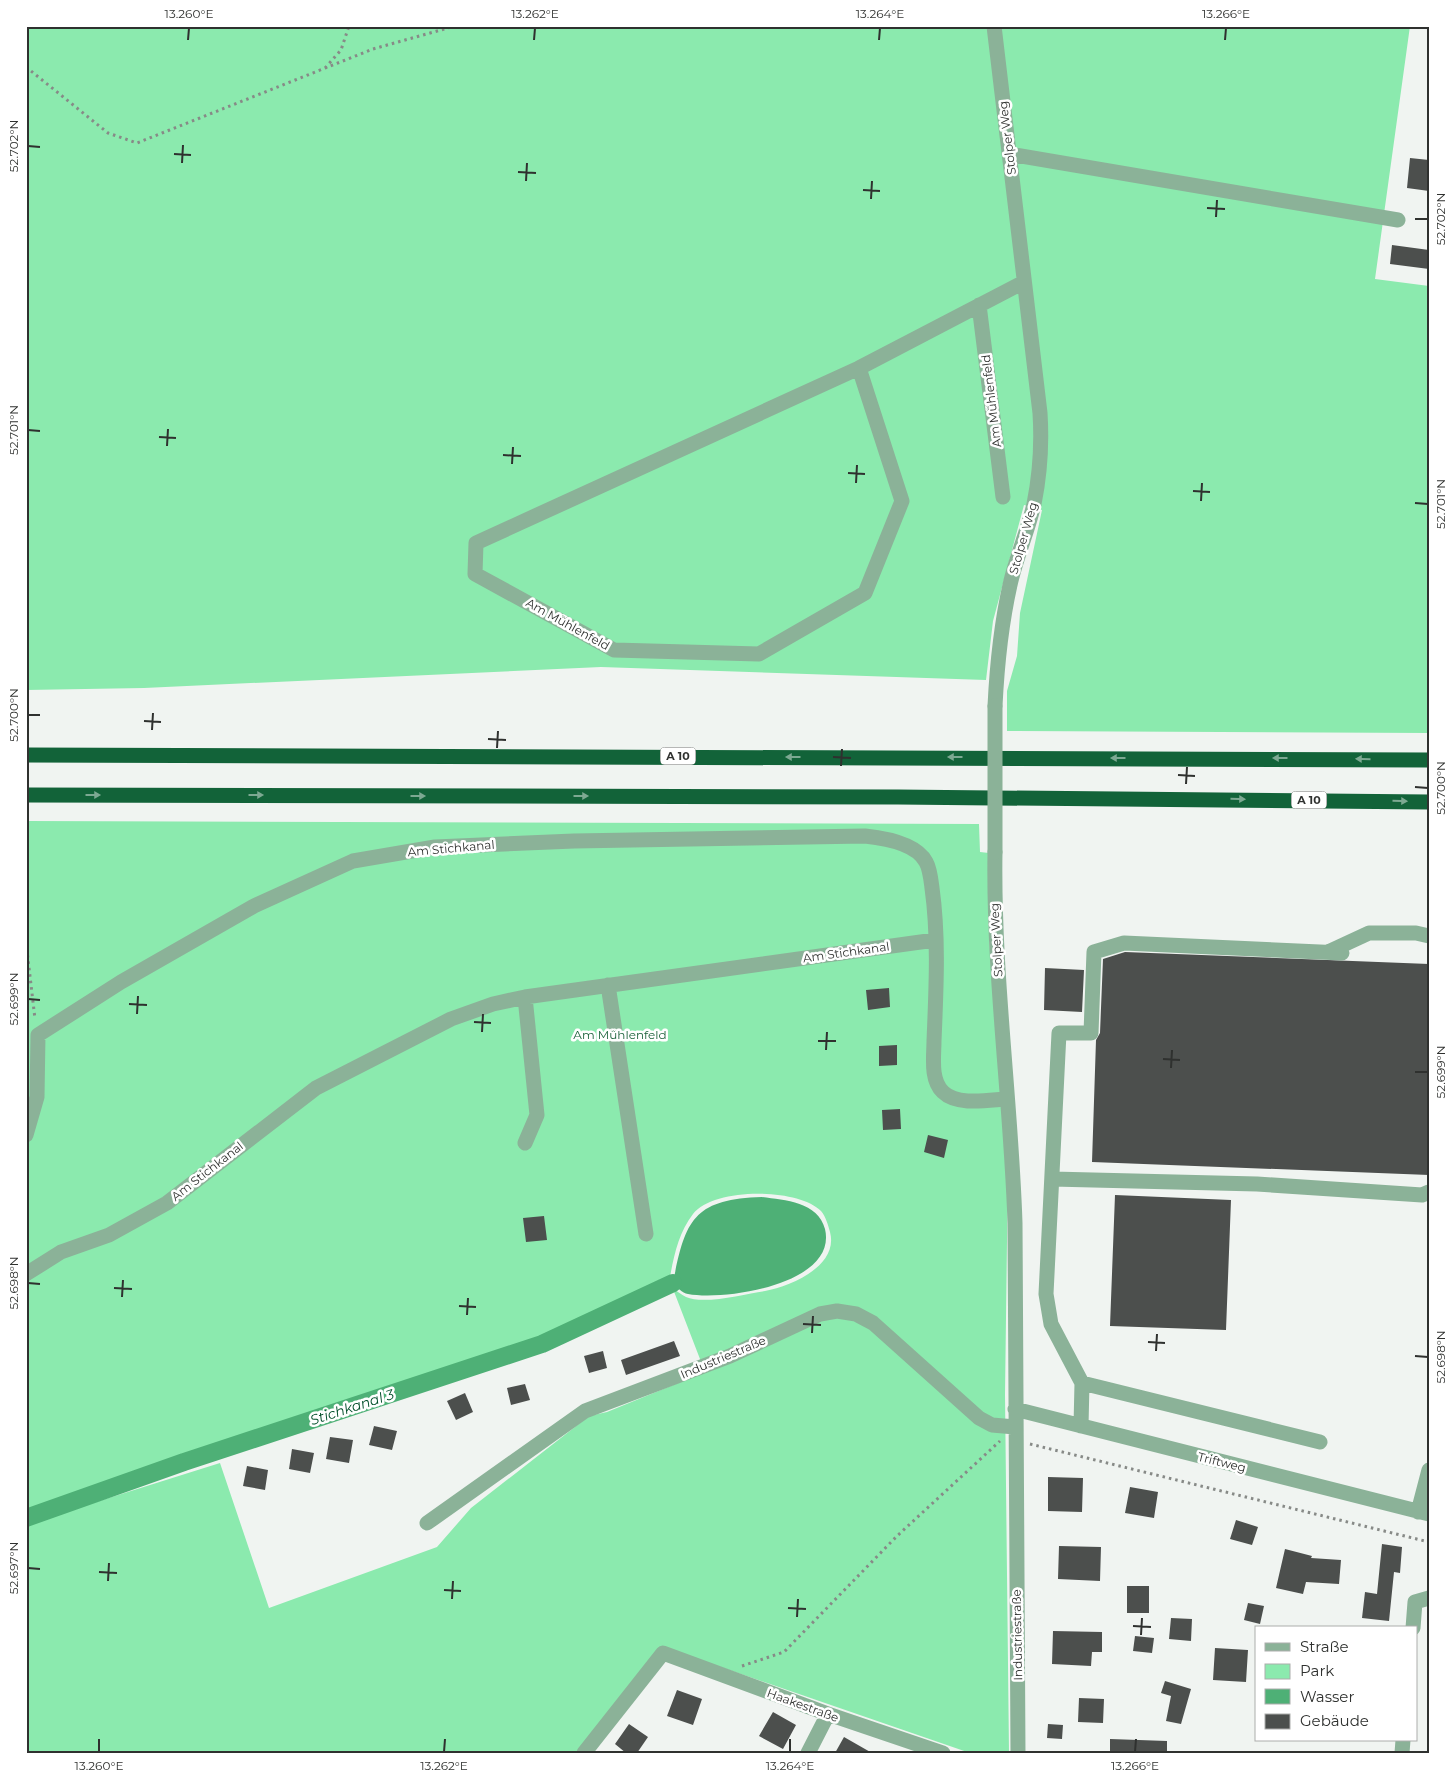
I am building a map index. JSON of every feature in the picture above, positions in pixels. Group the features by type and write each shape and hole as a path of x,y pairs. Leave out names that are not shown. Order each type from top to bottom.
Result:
{"highway":[{"name":"A 10","path":"26,755 1429,760"},
{"name":"A 10","path":"26,795 898,797 1429,802"}],"street":[{"name":"Stolper Weg","path":"994,26 1040,413 1040,462 1034,505 1015,564 998,653 995,706 994,916 1003,1052"},
{"path":"1009,154 1398,220"},
{"name":"Am Mühlenfeld","path":"859,368 902,502 865,592 759,654 614,650 475,574 476,543 859,368 1024,282"},
{"name":"Am Mühlenfeld","path":"979,305 1003,497"},
{"name":"Am Stichkanal","path":"38,1035 121,982 288,888 353,861 435,847 750,836 882,838 916,851 926,862 933,898 935,940 933,1069 937,1082 943,1093 959,1099 1006,1099"},
{"path":"1081,1426 1082,1383 1051,1324 1047,1310 1046,1294 1059,1033 1091,1033 1094,952 1124,942 1335,953 1368,933 1416,932 1429,936"},
{"name":"Am Stichkanal","path":"26,1274 61,1252 109,1235 167,1203 316,1088 452,1019 493,1004 525,997 935,940"},
{"path":"608,985 646,1234"},
{"path":"525,997 537,1115 525,1144"},
{"path":"26,1135 37,1097 38,1035"},
{"name":"Industriestraße","path":"1003,1052 1013,1162 1018,1753"},
{"path":"1052,1178 1257,1184 1422,1195 1429,1192"},
{"name":"Industriestraße","path":"427,1523 585,1410 730,1356 820,1314 837,1311 856,1314 873,1323 979,1418 1015,1434"},
{"path":"1082,1383 1320,1442"},
{"name":"Triftweg","path":"1015,1409 1424,1513"},
{"path":"1424,1513 1429,1470"},
{"path":"1413,1626 1415,1602 1429,1598"},
{"name":"Haakestraße","path":"584,1753 663,1654 828,1714 943,1753"},
{"path":"808,1753 828,1714"}],"path":[{"path":"325,68 340,50 349,26"},
{"path":"26,67 108,132 137,143 373,49 455,26"},
{"path":"26,942 32,1003 38,1035"},
{"path":"740,1666 784,1652 897,1536 1015,1434 1429,1542"}],"green space":[{"path":"26,26 1410,26 1375,279 1429,286 1429,733 1007,731 1007,691 1017,656 1020,613 1042,510 1024,505 993,621 986,680 601,667 144,688 26,690"},
{"path":"26,821 979,824 980,852 989,853 988,917 991,967 1008,1165 1005,1395 1009,1753 970,1753 709,1663 655,1656 576,1753 26,1753 26,1524 220,1463 269,1608 437,1547 471,1508 589,1416 607,1412 705,1372 673,1289 686,1297 703,1300 725,1298 776,1288 811,1272 827,1255 831,1244 827,1221 821,1211 810,1203 776,1195 756,1194 737,1195 719,1199 704,1205 688,1221 678,1244 670,1277 542,1338 183,1456 26,1511"}],"water":[{"path":"762,1197 781,1199 799,1204 815,1213 821,1220 825,1229 824,1248 814,1263 797,1276 775,1285 751,1291 727,1295 705,1295 686,1293 678,1288 673,1283 677,1262 688,1229 696,1218 707,1209 721,1203"}],"building":[{"path":"1410,158 1429,160 1429,191 1407,188"},
{"path":"1392,245 1429,250 1429,269 1390,264"},
{"path":"1125,952 1429,964 1429,1175 1092,1162 1096,1040 1100,1033 1103,959"},
{"path":"1045,968 1084,970 1082,1012 1044,1010"},
{"path":"889,988 890,1007 868,1010 866,990"},
{"path":"897,1045 897,1065 879,1066 879,1046"},
{"path":"900,1109 901,1129 883,1130 882,1110"},
{"path":"928,1135 948,1140 944,1158 924,1152"},
{"path":"1115,1195 1231,1200 1226,1330 1110,1326"},
{"path":"544,1216 547,1240 526,1242 523,1218"},
{"path":"674,1341 680,1356 626,1375 621,1360"},
{"path":"603,1351 607,1368 589,1373 584,1356"},
{"path":"525,1384 530,1400 511,1405 507,1388"},
{"path":"465,1393 473,1412 456,1420 447,1401"},
{"path":"374,1426 397,1431 392,1450 369,1445"},
{"path":"330,1437 353,1440 349,1463 326,1459"},
{"path":"292,1449 314,1453 310,1473 289,1469"},
{"path":"247,1466 268,1470 265,1490 243,1486"},
{"path":"1048,1477 1083,1478 1082,1512 1048,1511"},
{"path":"1130,1487 1158,1492 1154,1518 1125,1513"},
{"path":"1236,1520 1258,1527 1252,1545 1230,1539"},
{"path":"1382,1544 1402,1547 1400,1573 1394,1572 1389,1621 1362,1618 1365,1592 1377,1594"},
{"path":"1059,1546 1101,1547 1100,1581 1058,1579"},
{"path":"1285,1549 1312,1556 1311,1558 1341,1560 1339,1584 1306,1582 1303,1594 1276,1588"},
{"path":"1127,1586 1149,1586 1149,1613 1127,1613"},
{"path":"1248,1603 1264,1606 1260,1624 1244,1620"},
{"path":"1171,1618 1192,1619 1191,1641 1169,1639"},
{"path":"1053,1631 1102,1632 1102,1652 1092,1652 1091,1666 1052,1664"},
{"path":"1135,1636 1154,1638 1152,1653 1133,1651"},
{"path":"1215,1648 1248,1650 1246,1682 1213,1680"},
{"path":"1165,1681 1191,1689 1181,1724 1166,1721 1171,1696 1161,1693"},
{"path":"677,1690 702,1699 693,1725 667,1716"},
{"path":"1079,1698 1104,1699 1103,1723 1078,1722"},
{"path":"773,1712 796,1725 783,1749 759,1736"},
{"path":"629,1724 648,1737 637,1753 626,1753 615,1744"},
{"path":"1048,1724 1063,1725 1062,1739 1047,1738"},
{"path":"844,1737 872,1753 835,1753"},
{"path":"1110,1739 1167,1741 1167,1753 1110,1753"}],"waterway":[{"name":"Stichkanal 3","path":"26,1518 184,1462 542,1344 673,1283"}]}
